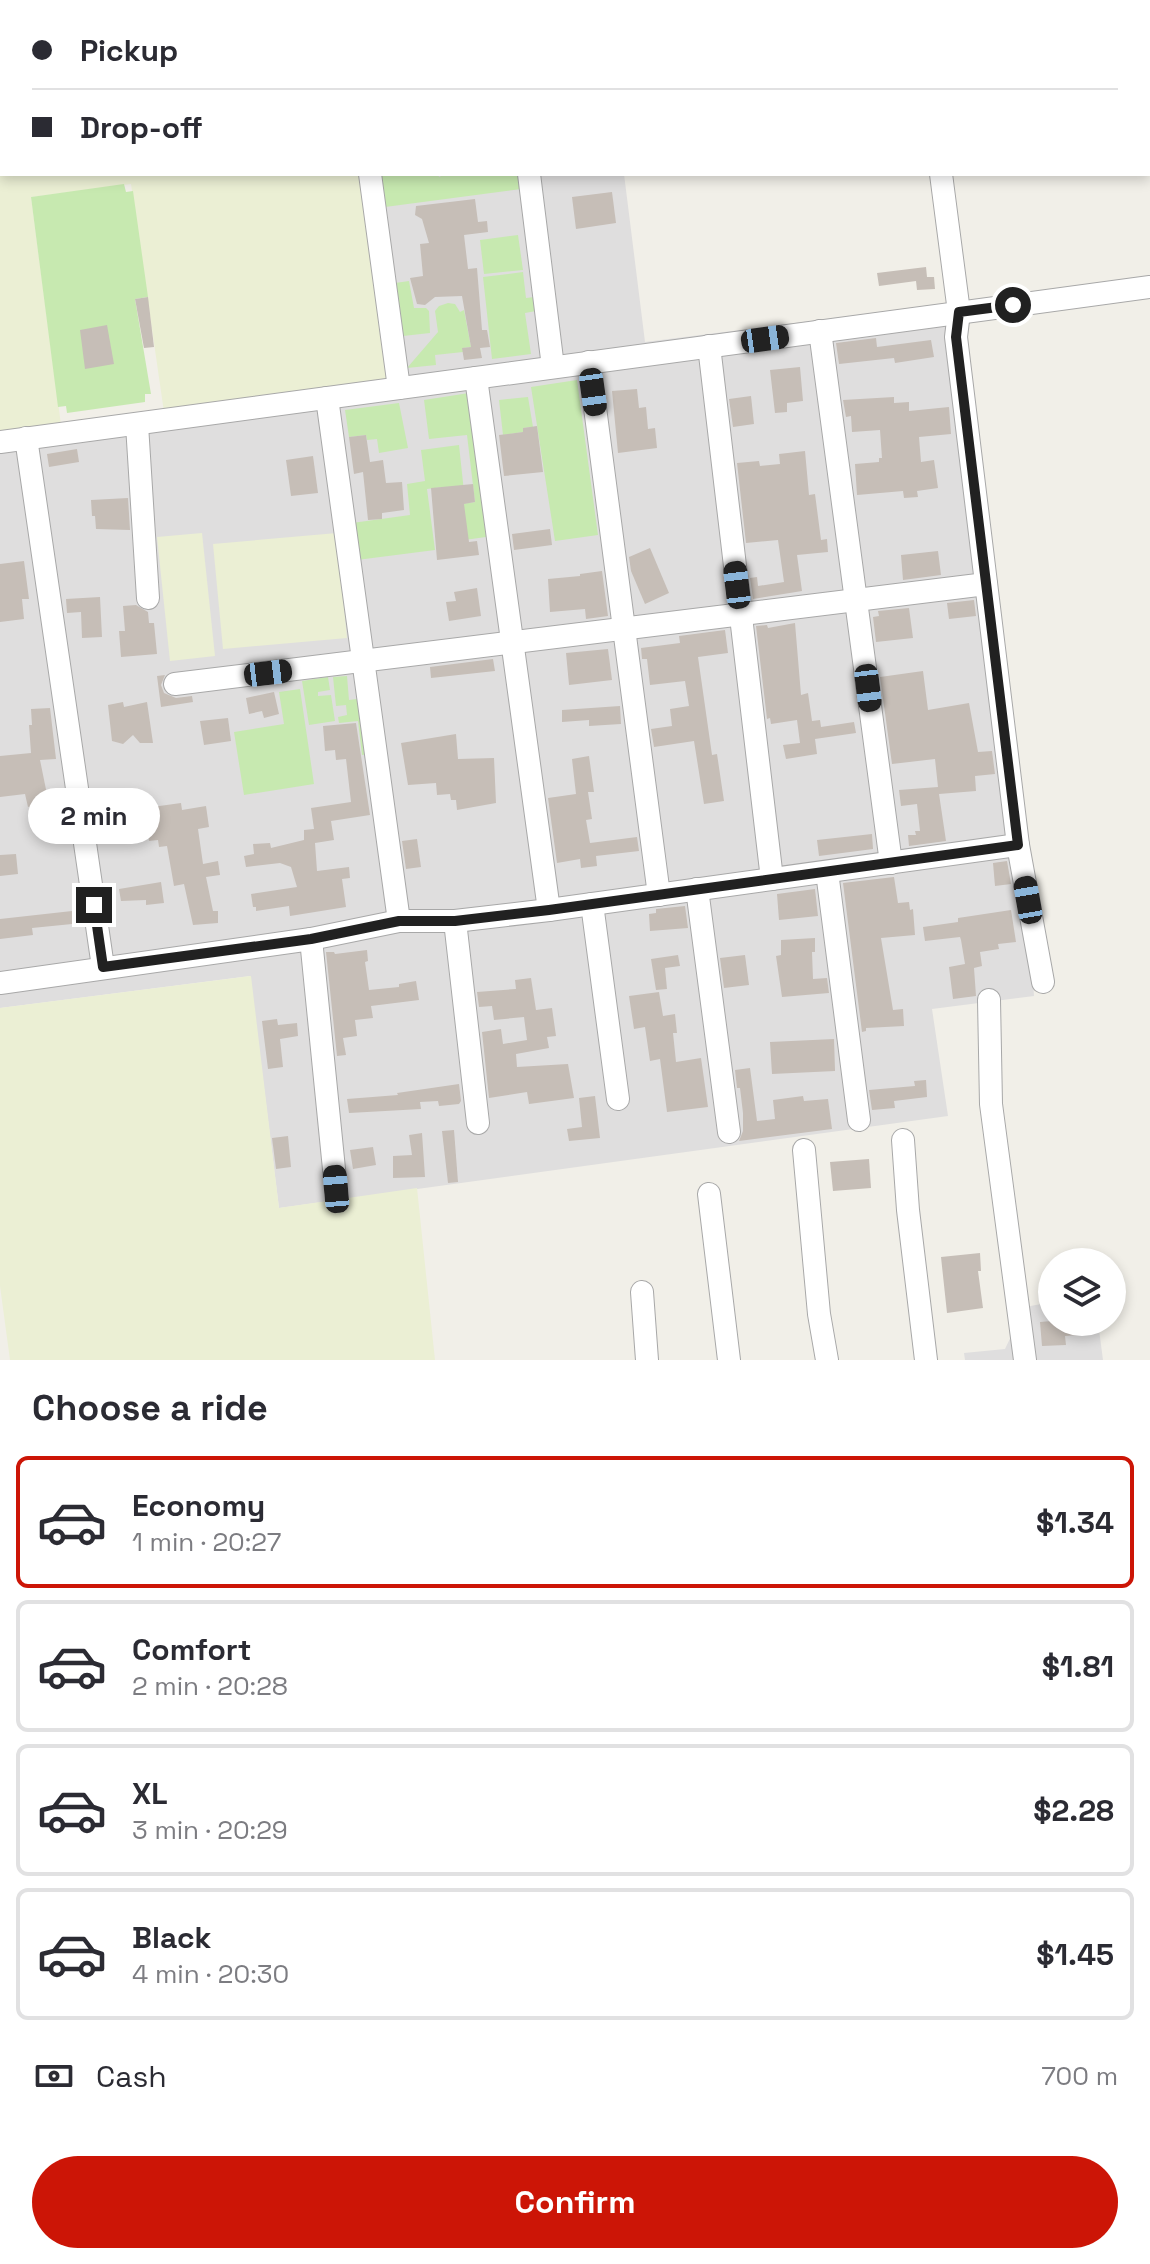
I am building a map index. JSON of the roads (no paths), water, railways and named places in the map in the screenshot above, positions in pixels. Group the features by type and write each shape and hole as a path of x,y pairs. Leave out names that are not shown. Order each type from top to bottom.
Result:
{"street":[{"path":"370,176 399,388"},
{"path":"529,176 553,367"},
{"path":"941,176 959,312 956,337 1018,845 1043,982"},
{"path":"0,442 1150,287"},
{"path":"820,331 891,863"},
{"path":"709,346 772,879"},
{"path":"589,362 659,895"},
{"path":"476,378 549,910"},
{"path":"327,398 399,921"},
{"path":"137,425 148,598"},
{"path":"26,438 103,967"},
{"path":"175,684 986,584"},
{"path":"0,983 311,939 399,921 455,921 549,910 1018,845"},
{"path":"827,872 859,1120"},
{"path":"697,889 729,1132"},
{"path":"592,904 618,1099"},
{"path":"455,921 478,1123"},
{"path":"311,939 336,1189"},
{"path":"989,1000 991,1104 1025,1360"},
{"path":"903,1140 926,1360"},
{"path":"804,1150 819,1314 827,1360"},
{"path":"709,1194 729,1360"},
{"path":"642,1292 647,1360"}]}
